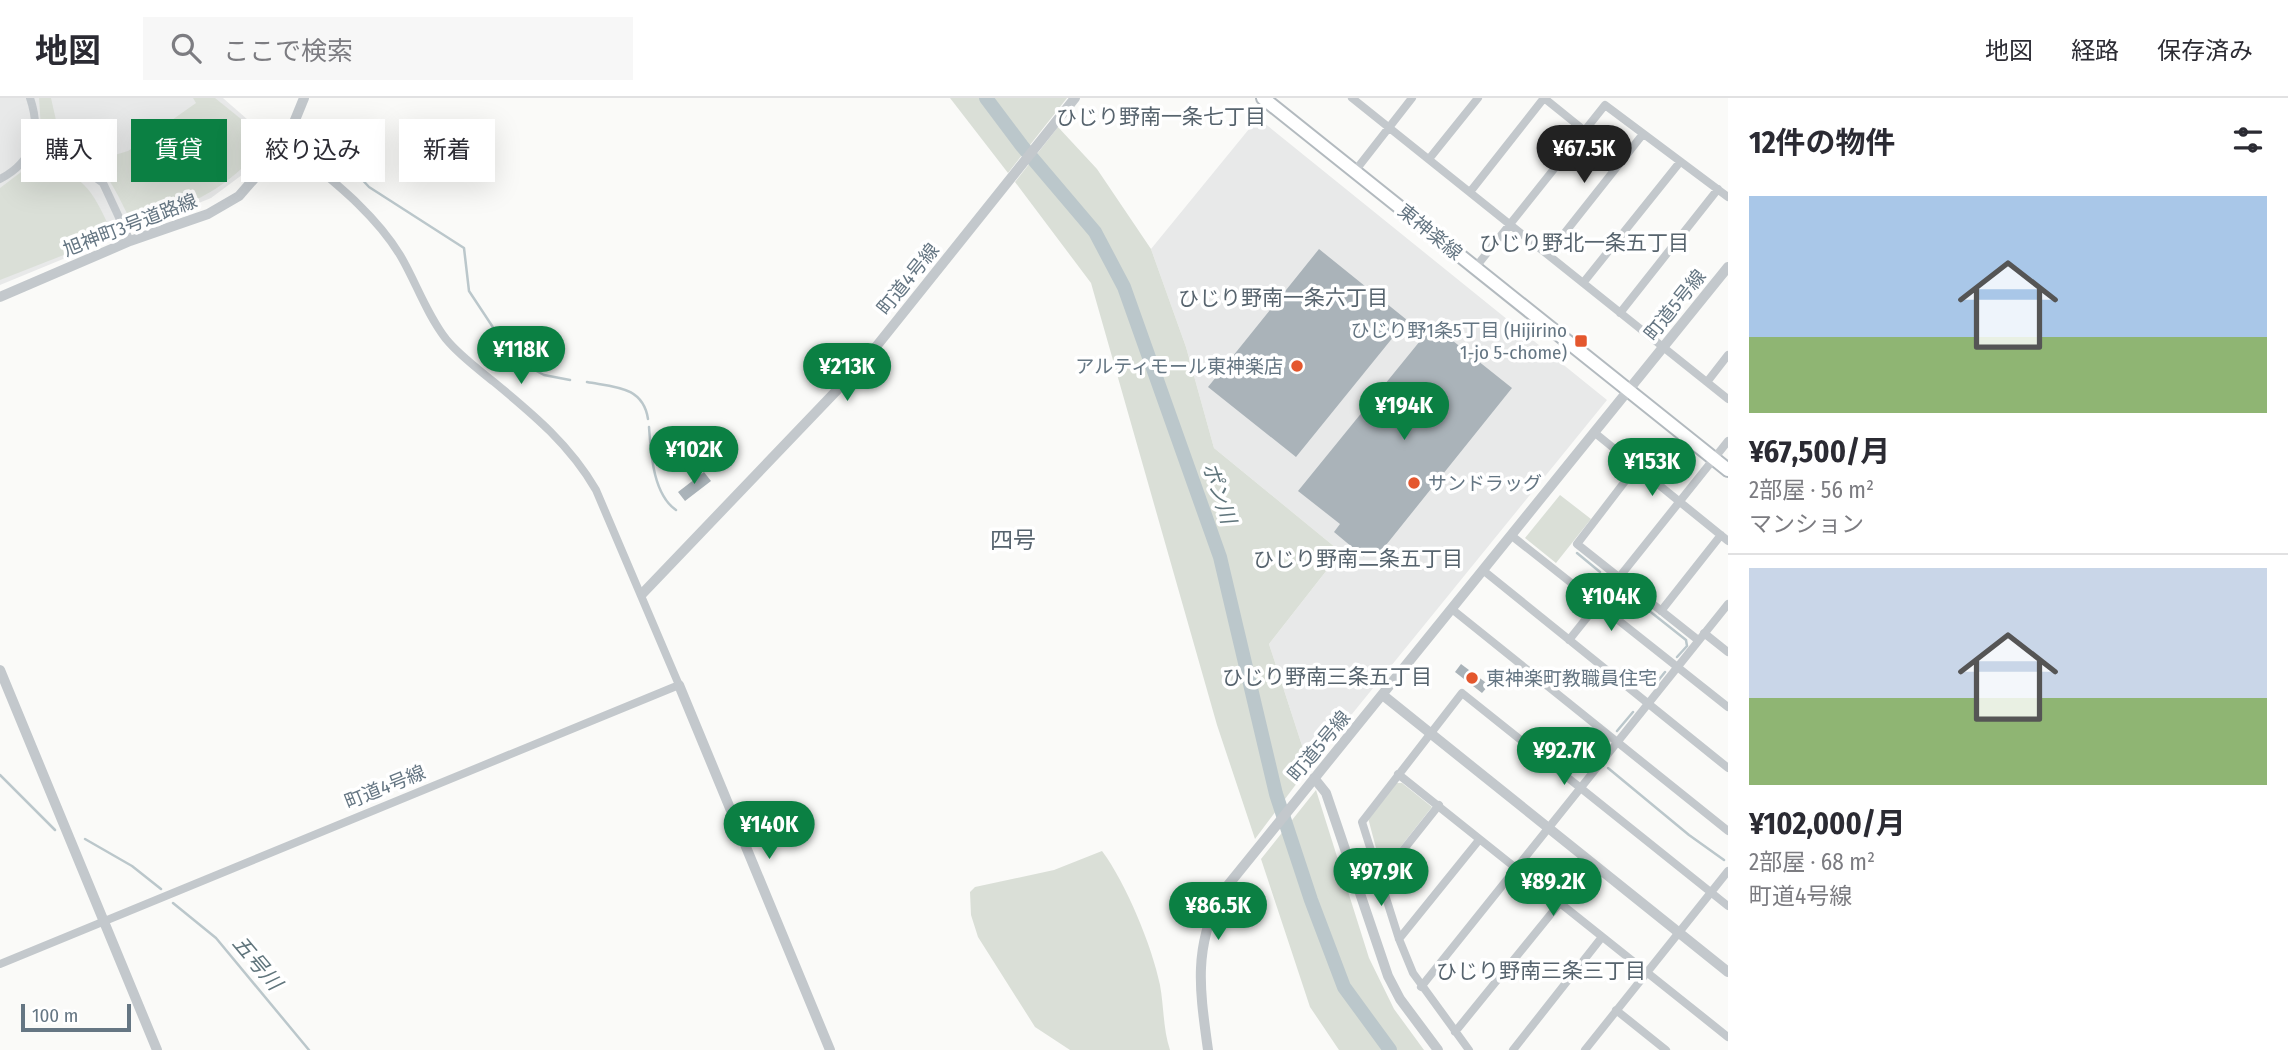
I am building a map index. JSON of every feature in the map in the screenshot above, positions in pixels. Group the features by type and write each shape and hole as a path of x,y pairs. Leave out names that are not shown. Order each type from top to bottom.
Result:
{"main road":[{"name":"東神楽線","path":"1266,99 1728,470"}],"street":[{"path":"30,98 34,119"},
{"name":"旭神町3号道路線","path":"295,119 304,98"},
{"name":"町道4号線","path":"642,594 863,363 1075,98"},
{"path":"1352,98 1728,399"},
{"path":"1355,171 1412,98"},
{"path":"1429,159 1478,98"},
{"path":"1470,192 1544,98 1584,131"},
{"path":"1475,268 1605,105 1728,197"},
{"path":"1548,254 1643,134"},
{"path":"1583,283 1680,162"},
{"path":"0,179 21,165"},
{"path":"102,182 130,241"},
{"name":"旭神町3号道路線","path":"0,297 130,241 208,214 239,196 251,182"},
{"path":"332,182 382,230 400,255 429,313 447,340 552,431 580,462 596,490 642,594 830,1050"},
{"path":"1620,313 1718,190"},
{"name":"町道5号線","path":"1208,1050 1199,976 1203,937 1220,895 1384,696 1728,267"},
{"path":"1707,382 1728,355"},
{"path":"1594,433 1724,538 1661,611"},
{"path":"1569,640 1728,441"},
{"path":"1636,467 1577,544 1661,611 1728,652"},
{"path":"1512,536 1728,707"},
{"path":"1484,571 1728,768"},
{"path":"1421,987 1728,604"},
{"path":"1453,610 1728,831"},
{"path":"0,670 157,1050"},
{"name":"町道4号線","path":"0,964 679,685"},
{"path":"1469,1050 1421,987 1399,939 1362,822 1462,694 1728,906"},
{"path":"1384,696 1728,972"},
{"path":"1398,774 1728,1037"},
{"path":"1314,778 1326,793 1388,976 1400,999 1438,1050"},
{"path":"1381,878 1439,805"},
{"path":"1399,939 1479,840"},
{"path":"1587,1049 1728,871"},
{"path":"1455,1032 1559,904"},
{"path":"1513,1050 1602,937"},
{"path":"1616,1010 1666,1050"}],"shaded area":[{"path":"0,98 223,98 247,119 241,119 241,176 211,198 0,285"},
{"path":"39,98 51,98 56,119 40,119"},
{"path":"193,98 215,98 241,119 241,169 227,181 227,119 173,119 196,103"},
{"path":"950,98 1067,98 1008,173"},
{"path":"1258,118 1607,400 1309,767 1269,644 1341,552 1214,448 1186,347 1151,249"},
{"path":"1058,127 1097,169 1151,249 1186,347 1214,448 1341,552 1269,644 1309,767 1255,839 1217,725 1091,283 1015,182"},
{"path":"131,149 131,182 226,182 191,202 134,227 111,182 117,182 117,154"},
{"path":"21,172 21,182 81,182 98,204 111,231 107,238 0,280 0,188"},
{"path":"1560,495 1591,519 1556,563 1525,538"},
{"path":"1395,783 1402,783 1432,807 1387,864 1380,863 1368,818"},
{"path":"1316,790 1369,958 1394,1009 1424,1050 1339,1050 1310,1007 1261,859"},
{"path":"1102,851 1129,897 1151,952 1160,985 1170,1050 1070,1050 1035,1027 978,937 971,915 970,892 975,887 1054,870"}],"building":[{"name":"アルティモール東神楽店","path":"1319,249 1407,320 1296,457 1208,387"},
{"path":"1433,325 1512,388 1378,555 1370,549 1364,557 1334,532 1340,524 1298,491"},
{"path":"704,472 711,481 685,501 678,492"},
{"name":"東神楽町教職員住宅","path":"1461,664 1489,685 1482,693 1455,672"}],"waterway":[{"name":"ポン川","path":"986,98 1022,146 1095,232 1124,287 1220,557 1276,794 1311,900 1344,987 1390,1050"},
{"path":"364,182 464,248 469,291 514,359 544,375 570,380"},
{"path":"587,382 617,387 634,394 645,408 648,419"},
{"path":"649,427 652,461 658,484 668,503 676,510"},
{"path":"1577,553 1600,572"},
{"path":"1628,594 1686,640 1687,646 1677,657"},
{"path":"1653,687 1665,672"},
{"path":"1617,731 1633,712"},
{"path":"1597,758 1605,747"},
{"path":"1608,768 1689,835 1724,860"},
{"name":"五号川","path":"0,775 55,830"},
{"name":"五号川","path":"85,839 132,866 161,889"},
{"name":"五号川","path":"173,903 216,938 309,1050"}],"place":[{"name":"ひじり野1条5丁目 (Hijirino 1-jo 5-chome)","path":"1581,341"},
{"name":"アルティモール東神楽店","path":"1297,366"},
{"name":"サンドラッグ","path":"1414,483"},
{"name":"東神楽町教職員住宅","path":"1472,678"}],"district":[{"name":"ひじり野南一条七丁目","path":"1161,117"},
{"name":"ひじり野北一条五丁目","path":"1584,243"},
{"name":"ひじり野南一条六丁目","path":"1283,298"},
{"name":"四号","path":"1013,540"},
{"name":"ひじり野南二条五丁目","path":"1358,559"},
{"name":"ひじり野南三条五丁目","path":"1327,677"},
{"name":"ひじり野南三条三丁目","path":"1541,971"}]}
